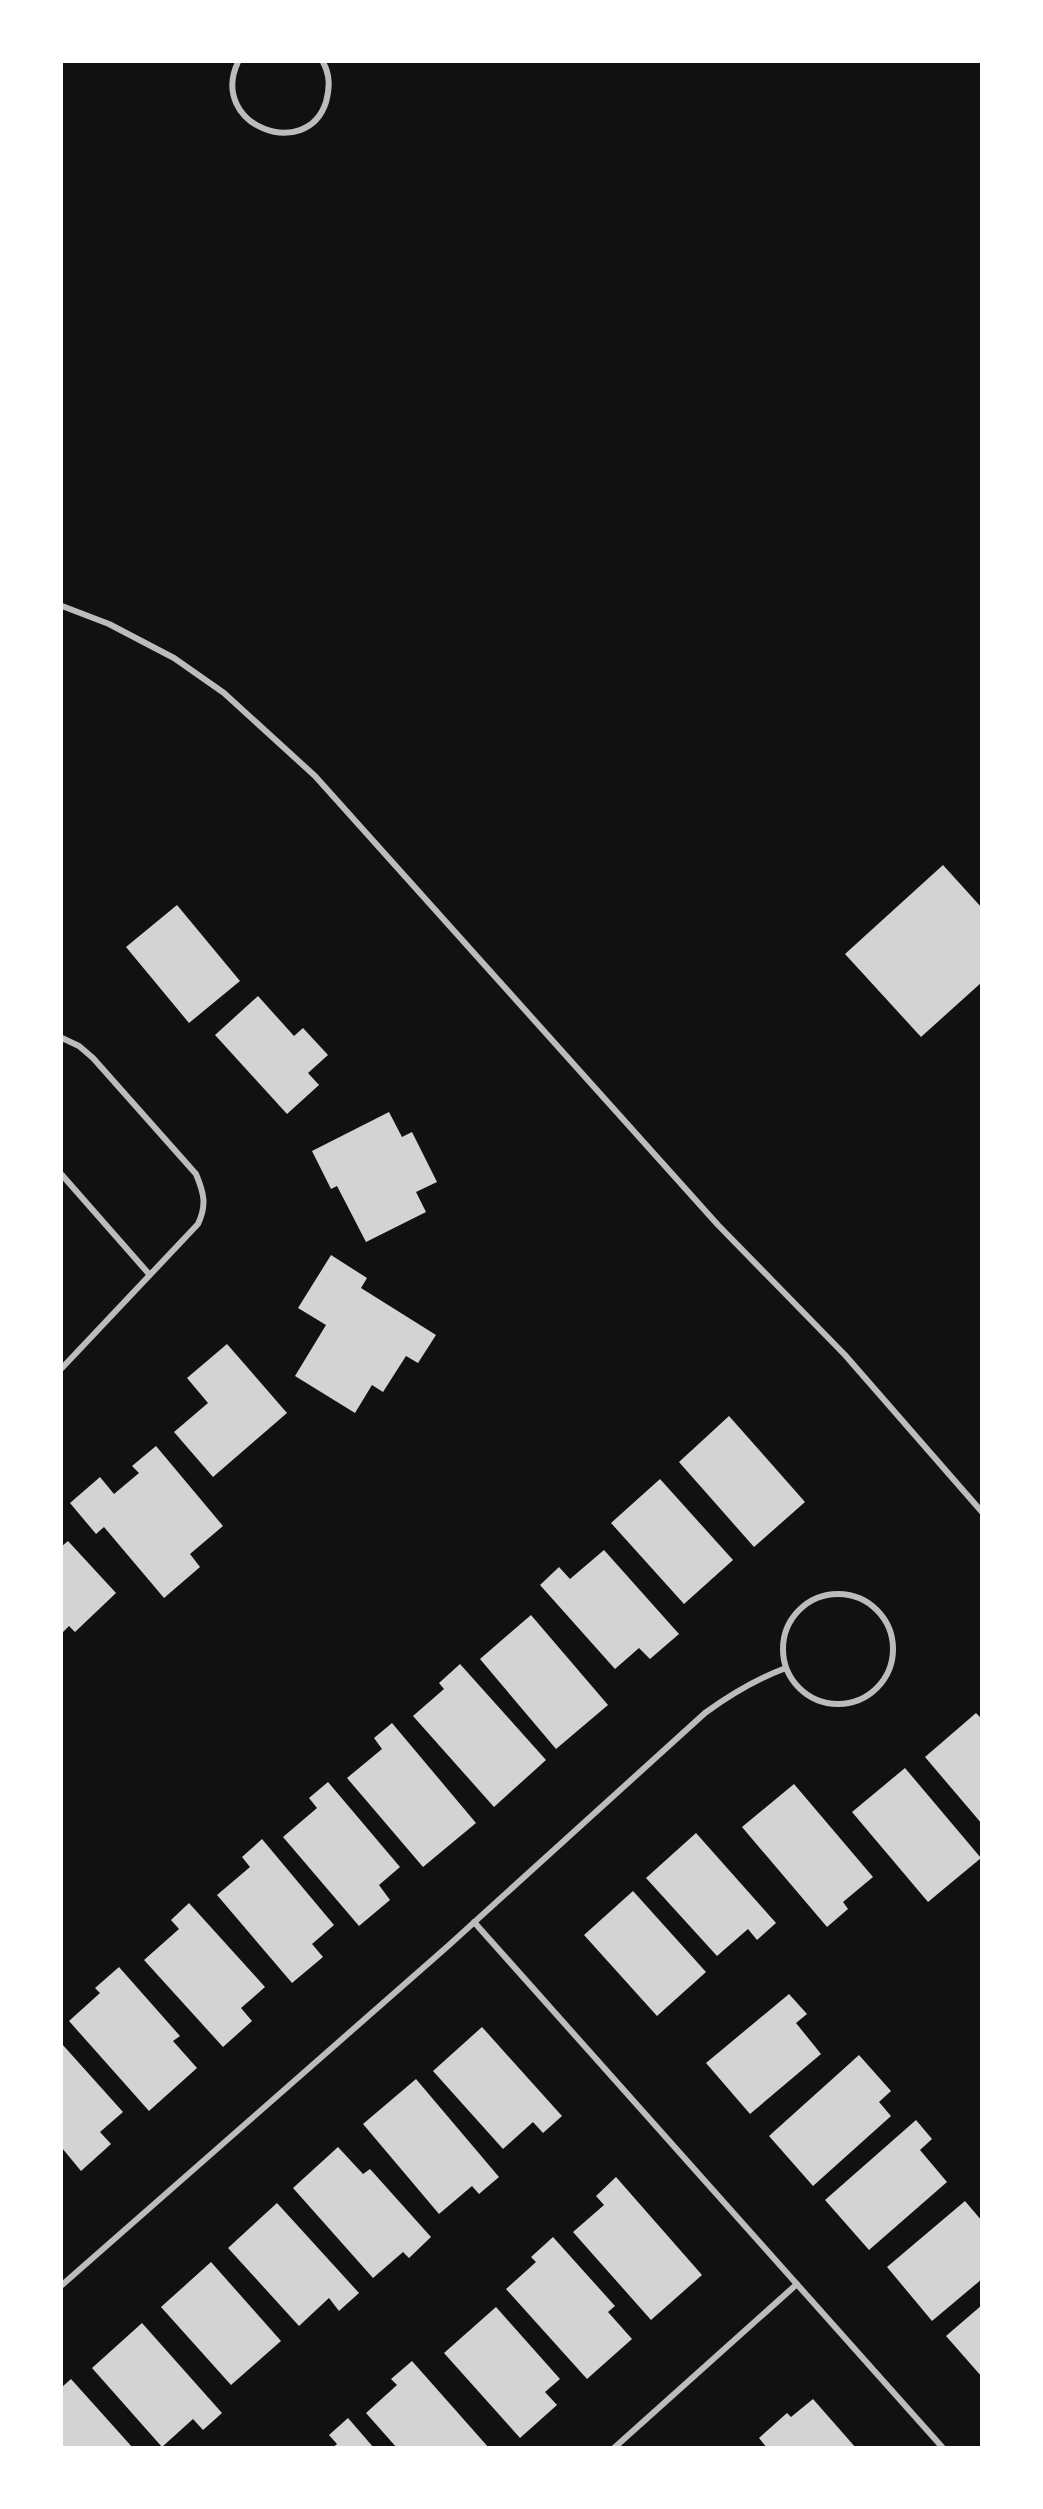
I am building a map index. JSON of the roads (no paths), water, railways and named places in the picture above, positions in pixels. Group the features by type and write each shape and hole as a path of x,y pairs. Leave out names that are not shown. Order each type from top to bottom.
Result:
{"street":[{"path":"238,62 233,72 232,93 239,109 252,124 270,132 294,132 311,123 324,108 330,89 328,71 323,62"},
{"path":"62,606 109,624 174,658 224,693 315,776 718,1225 845,1355 981,1512"},
{"path":"62,1038 79,1046 93,1058 186,1161 196,1174 204,1195 204,1211 198,1224 62,1368"},
{"path":"62,1175 149,1274"},
{"path":"838,1594 859,1598 876,1608 889,1626 894,1645 892,1663 884,1681 868,1696 849,1703 827,1703 807,1695 794,1682 786,1668 783,1656 784,1640 789,1624 802,1607 817,1598 838,1594"},
{"path":"62,2285 474,1923 705,1713 730,1694 759,1678 786,1668"},
{"path":"474,1923 943,2448"},
{"path":"615,2448 797,2284"}]}
